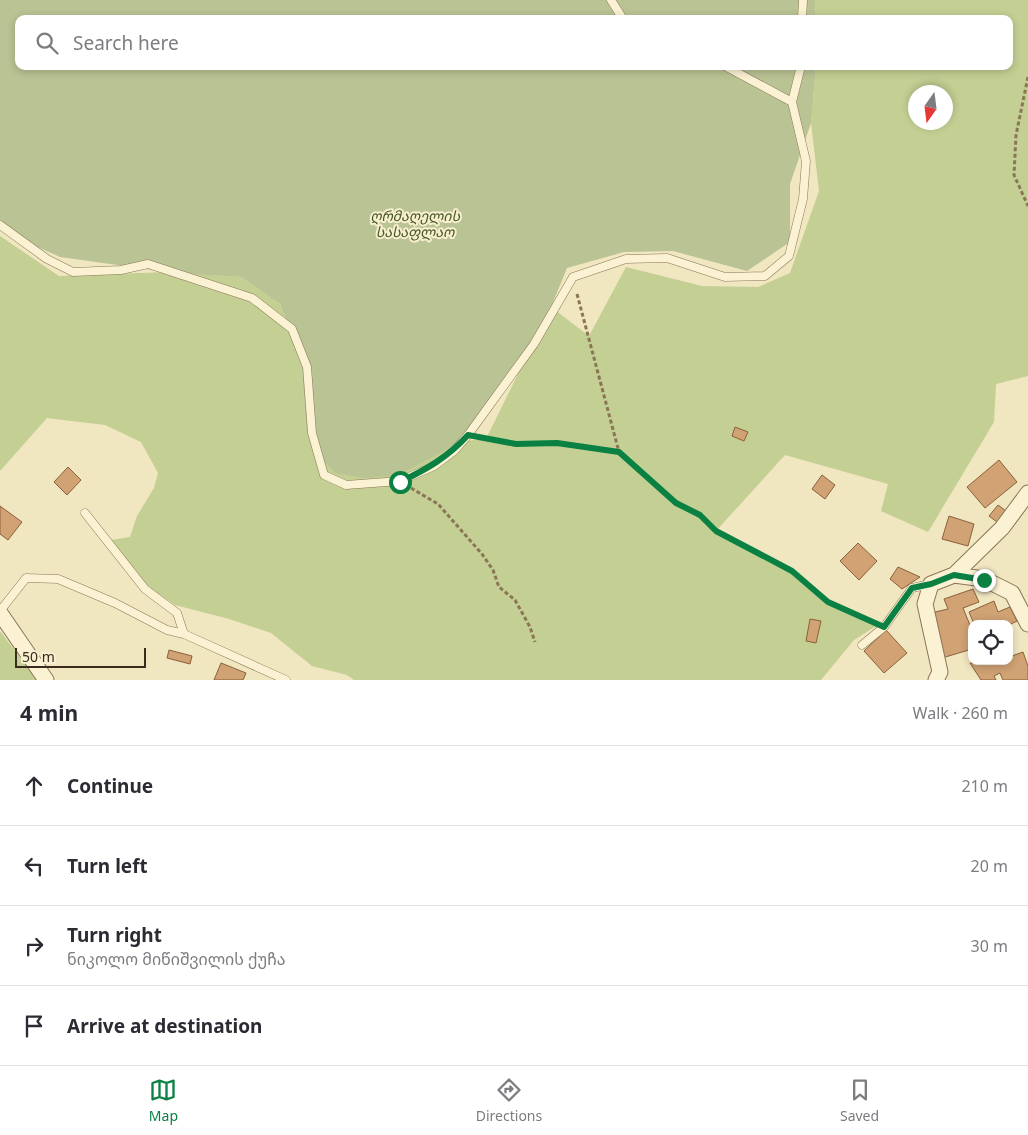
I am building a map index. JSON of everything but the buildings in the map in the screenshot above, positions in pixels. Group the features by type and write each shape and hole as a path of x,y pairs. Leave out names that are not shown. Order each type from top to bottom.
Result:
{"street":[{"path":"936,680 940,672 924,604 931,584 954,575 1002,528 1028,493"},
{"path":"954,575 984,580 1012,593 1028,624"},
{"path":"0,612 46,680"}],"lane":[{"path":"611,0 621,15"},
{"path":"802,15 803,0"},
{"path":"732,70 792,102"},
{"path":"0,225 47,259 73,272 122,270 148,264 252,298 292,329 307,367 312,433 324,474 346,486 400,482 434,466 454,450 468,435 534,344 573,277 626,259 667,258 725,277 765,276 789,256 803,199 806,161 792,102 800,70"},
{"path":"85,513 145,589 177,613 184,634"},
{"path":"0,612 26,578 58,579 115,603 166,630 184,634 286,680"},
{"path":"862,645 884,627 912,588 931,584"}],"path":[{"path":"1028,76 1016,135 1014,176 1028,206"},
{"path":"573,277 619,452 676,503 700,515 716,531 792,571 828,602 884,627"},
{"path":"468,435 516,444 557,443 619,452"},
{"path":"400,482 438,504 482,554 493,570 499,588 515,600 530,626 535,642"}],"green space":[{"name":"ღრმაღელის სასაფლაო","path":"0,0 815,0 816,15 15,15 15,70 816,70 811,123 790,184 790,242 747,271 673,251 624,252 567,268 551,307 501,396 463,441 398,475 364,478 336,473 319,457 306,428 301,359 280,304 241,277 175,273 60,257 0,230"},
{"path":"815,0 1028,0 1028,376 996,384 994,422 928,532 881,511 888,484 785,455 716,531 792,571 828,602 881,623 854,640 821,680 354,680 347,675 312,666 271,633 229,619 175,605 148,587 111,540 130,537 137,516 154,488 158,473 141,442 105,425 47,418 0,471 0,236 59,276 168,272 241,277 280,304 301,359 306,428 463,441 486,439 551,307 589,336 626,267 702,286 758,287 790,273 819,191 811,123 816,70 1013,70 1013,15 816,15"},
{"path":"0,631 37,680 0,680"}],"route":[{"path":"400,482 434,466 454,450 468,435 516,444 557,443 619,452 676,503 700,515 716,531 792,571 828,602 884,627 904,596 912,588 931,584 954,575 984,580"}]}
